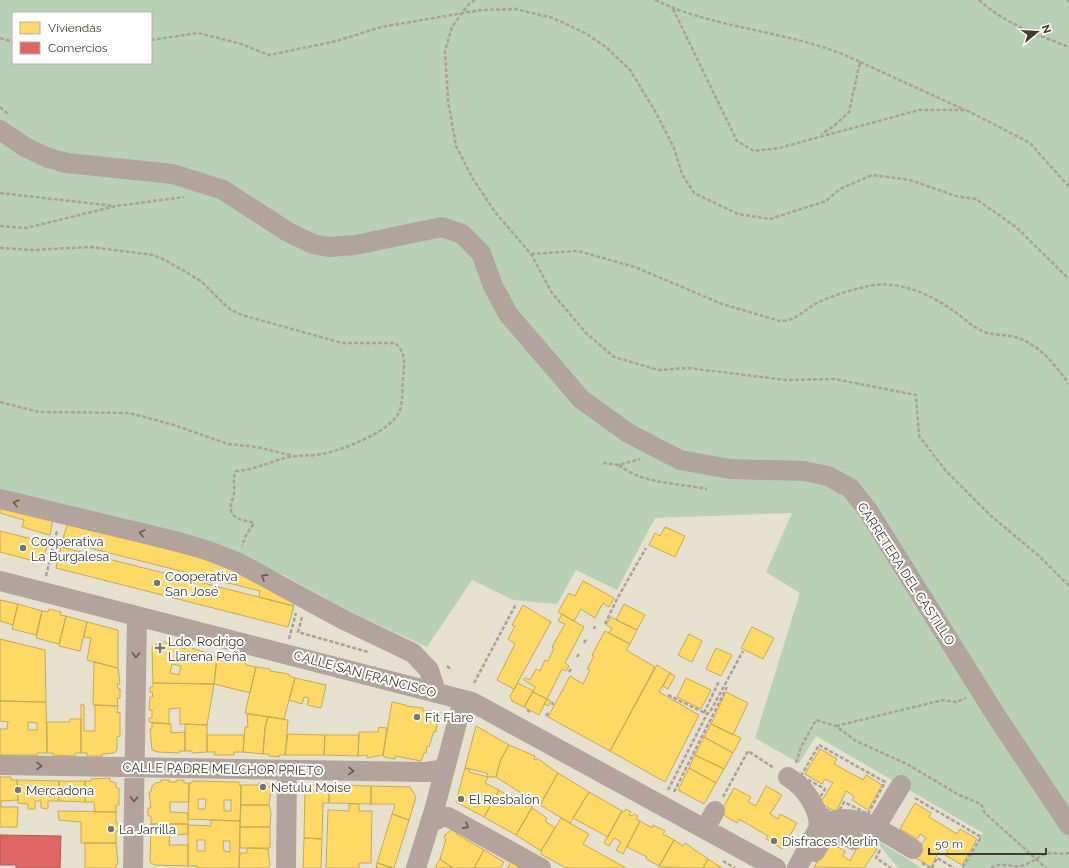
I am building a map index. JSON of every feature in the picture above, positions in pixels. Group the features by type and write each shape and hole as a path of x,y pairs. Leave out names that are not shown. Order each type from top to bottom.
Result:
{"street":[{"name":"CARRETERA DEL CASTILLO","path":"0,130 25,147 48,158 67,163 173,174 223,190 288,232 313,244 329,247 354,245 442,227 462,234 481,253 493,286 508,314 581,399 628,433 680,460 730,469 804,471 828,476 850,488 867,509 980,691 1069,825"},
{"path":"0,499 179,542 237,562 299,607 413,654 429,670 436,692"},
{"name":"CALLE SAN FRANCISCO","path":"0,581 278,651 384,681 436,692 463,700 486,709 667,799 705,829 776,868"},
{"path":"133,868 137,616"},
{"path":"416,868 430,823 463,700"},
{"name":"CALLE PADRE MELCHOR PRIETO","path":"0,765 433,772 445,765"},
{"path":"286,868 287,770"},
{"path":"788,777 803,790 814,806 818,817 819,827"},
{"path":"875,828 901,788"},
{"path":"786,868 810,823 806,811 796,801"},
{"path":"705,829 715,811"},
{"path":"430,823 442,817 448,817 542,868"},
{"path":"797,868 819,827 829,821 840,819 862,821 913,849"},
{"path":"806,868 825,835 845,834 854,840"}],"path":[{"path":"475,0 468,5 452,27 445,51 448,101 456,146 473,179 495,212 531,254 552,293 586,333 614,357 660,370 688,368 786,380 834,379 916,395 919,436 946,471 990,516 1039,556 1069,586"},
{"path":"655,0 673,9 758,32 807,42 840,52 966,110 1030,143 1069,187"},
{"path":"979,0 987,7 1027,31 1069,47"},
{"path":"152,40 168,36 198,33 241,44 269,55 337,41 381,27 481,10 515,9 553,18 587,34 607,48 630,70 655,111 674,148 682,174 694,193 738,214 770,218 798,211 826,200 840,189 872,175 910,180 956,196 976,199 1016,227 1069,279"},
{"path":"673,9 737,141 754,151 778,148 919,110 966,110"},
{"path":"0,38 12,42"},
{"path":"818,136 834,126 849,112 860,62"},
{"path":"0,193 116,206"},
{"path":"0,226 26,228 116,206 191,196"},
{"path":"0,248 34,250 89,247 153,256 165,260 201,281 231,310 242,315 331,341 363,344 395,343 400,348 404,358 400,410 395,419 365,438 332,452 295,456 248,470 236,471 232,481 235,490 231,511 234,517 254,523 246,535 237,562"},
{"path":"531,254 578,251 635,267 722,304 780,321 788,321 817,303 863,287 880,285 905,287 921,291 935,298 982,332 1018,338 1034,346 1048,356 1069,384"},
{"path":"0,402 39,412 129,413 228,444 245,447 257,446 295,456"},
{"path":"603,463 619,465 647,455 654,447"},
{"path":"619,465 628,472 637,476 707,489"},
{"path":"45,578 61,514"},
{"path":"605,624 616,600 646,548"},
{"path":"474,683 516,604"},
{"path":"289,641 299,607"},
{"path":"299,607 298,632 371,653"},
{"path":"584,643 587,638"},
{"path":"667,799 743,651"},
{"path":"667,799 719,681"},
{"path":"706,713 710,712 726,686"},
{"path":"836,726 943,700 956,702 980,691"},
{"path":"668,695 706,713"},
{"path":"901,788 868,814 844,802 837,815 816,804 825,789 801,776 819,745 901,788 981,837 962,868"},
{"path":"715,811 748,751 788,777"},
{"path":"991,868 995,865 1004,864 1020,866 1028,864 1046,854 1063,855 1069,853"},
{"path":"876,858 891,868"},
{"path":"932,868 937,858 954,868"}],"green space":[{"path":"0,0 1069,0 1069,868 962,868 983,833 816,736 799,763 755,738 800,593 766,572 792,513 655,518 617,590 576,570 557,604 513,600 472,580 427,647 344,609 286,576 225,550 0,491"},
{"path":"857,831 861,831 922,868 898,868 880,846"}],"building: Viviendas":[{"path":"0,505 53,519 50,535 22,527 24,520 0,513"},
{"path":"68,523 236,567 294,600 293,606 259,597 260,591 62,541"},
{"path":"665,527 685,536 675,557 649,545 655,533 660,536"},
{"name":"Cooperativa La Burgalesa","path":"0,531 48,543 42,563 0,552"},
{"name":"Cooperativa San José","path":"61,547 294,606 288,627 56,568"},
{"path":"583,581 614,598 609,607 603,603 595,618 581,609 574,621 558,612 569,593 575,596"},
{"path":"0,600 18,604 13,625 0,621"},
{"path":"18,604 42,611 36,635 12,629"},
{"path":"624,604 645,615 637,630 616,620"},
{"path":"523,605 551,622 514,689 497,680 515,644 508,639 515,626 512,625"},
{"path":"49,609 61,612 60,615 66,616 59,644 36,638 42,611 48,612"},
{"path":"562,614 584,627 565,663 569,666 566,671 562,669 547,699 533,692 535,687 524,680 525,678 530,680 536,669 540,671 545,660 548,661 554,648 552,647 565,624 558,621"},
{"path":"66,616 87,622 80,651 59,646"},
{"path":"611,617 637,630 630,644 609,633 612,628 606,625"},
{"path":"87,622 118,630 118,668 87,660 91,638 84,637"},
{"path":"752,627 774,638 763,659 741,648"},
{"path":"605,631 630,644 626,650 655,667 610,751 548,717 570,676 583,684 590,670 587,669 594,656 592,655"},
{"path":"689,634 702,641 692,662 678,655"},
{"path":"0,639 45,650 46,702 0,701"},
{"path":"161,641 185,649 185,646 217,657 214,684 153,683 152,647","holes":["172,664 181,666 179,675 170,673"]},
{"path":"716,648 732,655 721,676 706,669"},
{"path":"217,657 226,660 227,657 246,662 246,665 256,667 250,693 214,684"},
{"path":"94,662 118,668 120,684 117,684 118,689 120,689 120,698 117,698 118,706 93,705"},
{"path":"657,665 670,673 659,692 699,715 665,782 610,751"},
{"path":"256,667 289,674 289,676 295,678 284,719 245,713"},
{"path":"670,673 675,676 668,689 663,686"},
{"path":"295,678 326,685 321,708 307,705 309,698 304,697 302,704 289,700"},
{"path":"686,678 711,690 701,709 677,697"},
{"path":"153,683 214,684 207,725 180,724 180,708 169,709 169,724 149,722 149,718 152,718 152,710 149,710 150,697 153,697 152,692 150,692 150,687 153,687"},
{"path":"518,683 533,691 524,707 512,701 510,696"},
{"path":"533,692 547,699 539,715 524,707"},
{"path":"726,692 748,703 733,735 711,724"},
{"path":"547,699 551,701 548,706 544,704"},
{"path":"0,701 46,702 47,753 37,753 37,755 0,755 0,729 7,729 8,722 0,721","holes":["28,722 37,723 37,730 28,730"]},
{"path":"392,702 406,706 423,708 423,711 441,713 439,724 437,723 436,732 434,731 429,747 427,746 426,753 424,753 421,761 395,756 395,759 384,757 383,755"},
{"path":"81,704 84,705 84,731 95,731 95,705 118,706 117,713 120,712 120,736 117,737 117,750 114,753 102,754 102,756 87,756 87,753 81,753"},
{"path":"247,714 268,717 265,727 263,754 243,752 245,727 248,727"},
{"path":"268,717 288,720 285,755 279,755 279,757 263,754 265,727"},
{"path":"70,719 81,719 81,753 75,753 75,756 53,755 53,753 47,753 47,722 70,722"},
{"path":"152,723 171,724 171,733 185,732 185,751 179,751 179,753 158,752 152,750 150,729 152,728"},
{"path":"185,724 207,725 207,752 192,753 192,751 185,751"},
{"path":"711,724 741,738 733,753 704,737"},
{"path":"476,726 509,745 501,759 496,777 488,777 487,773 465,768"},
{"path":"379,727 387,728 383,755 367,758 367,755 358,756 359,732 378,732"},
{"path":"288,734 325,735 324,755 285,755"},
{"path":"207,735 244,735 243,752 234,752 234,755 214,755 215,752 207,752"},
{"path":"325,735 359,735 358,756 324,755"},
{"path":"704,737 733,753 724,769 695,755"},
{"path":"509,745 535,756 534,759 536,760 537,758 558,773 540,805 496,777 501,759"},
{"path":"820,749 837,759 834,764 863,780 866,775 882,785 868,810 852,800 854,796 846,791 836,812 820,803 833,783 825,779 822,784 805,774"},
{"path":"695,755 724,769 716,783 689,768"},
{"path":"465,768 469,769 469,772 488,777 485,783 499,790 484,817 456,802"},
{"path":"689,768 716,783 704,804 678,790"},
{"path":"558,773 589,792 570,823 540,805"},
{"path":"0,777 11,777 11,780 17,780 18,800 1,801 1,807 18,807 17,827 0,827"},
{"path":"110,778 110,781 116,783 116,788 119,788 119,805 116,805 116,812 95,812 94,802 85,802 85,781 91,781 91,779"},
{"path":"17,780 59,781 59,801 48,801 48,809 41,808 41,801 35,801 35,809 28,809 28,804 18,803"},
{"path":"161,780 176,782 176,780 184,780 184,783 189,783 189,802 170,802 170,812 188,813 188,824 151,824 151,816 148,816 148,808 151,808 149,792 151,792 152,786 161,782"},
{"path":"59,781 85,781 85,802 59,801"},
{"path":"192,781 239,782 239,785 241,785 240,821 188,819 189,783 192,783","holes":["198,799 206,799 205,809 198,809","224,800 231,800 231,811 224,811"]},
{"path":"259,783 266,783 271,789 269,805 241,805 241,785 259,785"},
{"path":"311,785 329,785 329,803 323,803 322,839 304,838 305,790"},
{"path":"329,785 371,786 371,804 329,803"},
{"path":"371,786 410,787 416,797 409,820 392,814 395,805 393,804 371,804"},
{"path":"766,786 782,795 770,814 778,819 780,814 797,823 782,849 766,839 768,836 739,819 737,823 720,813 734,788 751,797 748,802 756,806"},
{"path":"499,790 521,804 526,796 535,802 516,835 484,817"},
{"path":"589,792 622,811 608,837 573,818"},
{"path":"915,803 931,813 929,817 957,834 960,829 977,839 962,865 945,855 948,851 941,847 931,867 914,857 926,838 920,834 917,839 900,829"},
{"path":"349,804 359,804 359,811 372,811 371,863 359,863 359,868 326,868 328,810 349,811"},
{"path":"241,805 269,805 271,813 270,827 240,827"},
{"path":"532,808 547,818 545,821 555,828 541,851 516,835"},
{"path":"626,809 631,812 629,815 632,816 634,814 638,816 636,819 640,821 623,854 616,850 621,842 614,838 609,846 604,843 622,811 624,812"},
{"path":"58,811 116,812 118,831 116,831 116,843 81,843 81,822 59,820"},
{"path":"392,814 409,820 394,868 377,863"},
{"path":"561,818 589,834 583,844 626,868 566,868 541,854 541,851"},
{"path":"211,820 240,821 239,868 197,868 197,866 188,866 188,825 211,826","holes":["197,840 205,840 205,851 197,851","223,841 230,841 230,852 224,851"]},
{"path":"640,821 652,828 653,825 665,831 663,834 674,840 659,866 646,859 647,857 627,847"},
{"path":"151,824 188,824 188,834 170,835 169,845 188,845 188,866 154,865 150,862"},
{"path":"240,827 270,827 270,848 240,848"},
{"path":"451,830 457,832 456,834 484,850 474,868 453,868 440,859 446,839 444,838 445,835"},
{"path":"304,838 322,839 321,868 303,868"},
{"path":"674,840 683,846 685,843 708,859 703,868 659,867"},
{"path":"861,840 877,849 864,868 814,867 829,842 845,851 843,856 850,861"},
{"path":"85,843 116,843 118,864 116,865 116,868 85,868"},
{"path":"247,848 268,849 270,866 268,868 239,868 240,853 247,853"},
{"path":"484,850 504,862 500,868 474,868"},
{"path":"440,859 453,868 435,868"},
{"path":"708,859 722,868 703,868"},
{"path":"511,862 520,868 507,868"},
{"path":"377,863 394,868 376,868"}],"building: Comercios":[{"path":"0,835 61,836 60,868 16,868 16,865 0,865"}],"place":[{"name":"Cooperativa La Burgalesa","path":"23,548"},
{"name":"Cooperativa San José","path":"157,583"},
{"name":"Ldo. Rodrigo Llarena Peña","path":"160,648"},
{"name":"Fit Flare","path":"417,717"},
{"name":"Netulu Moise","path":"263,787"},
{"name":"Mercadona","path":"18,790"},
{"name":"El Resbalón","path":"461,799"},
{"name":"La Jarrilla","path":"111,829"},
{"name":"Disfraces Merlín","path":"774,841"}]}
